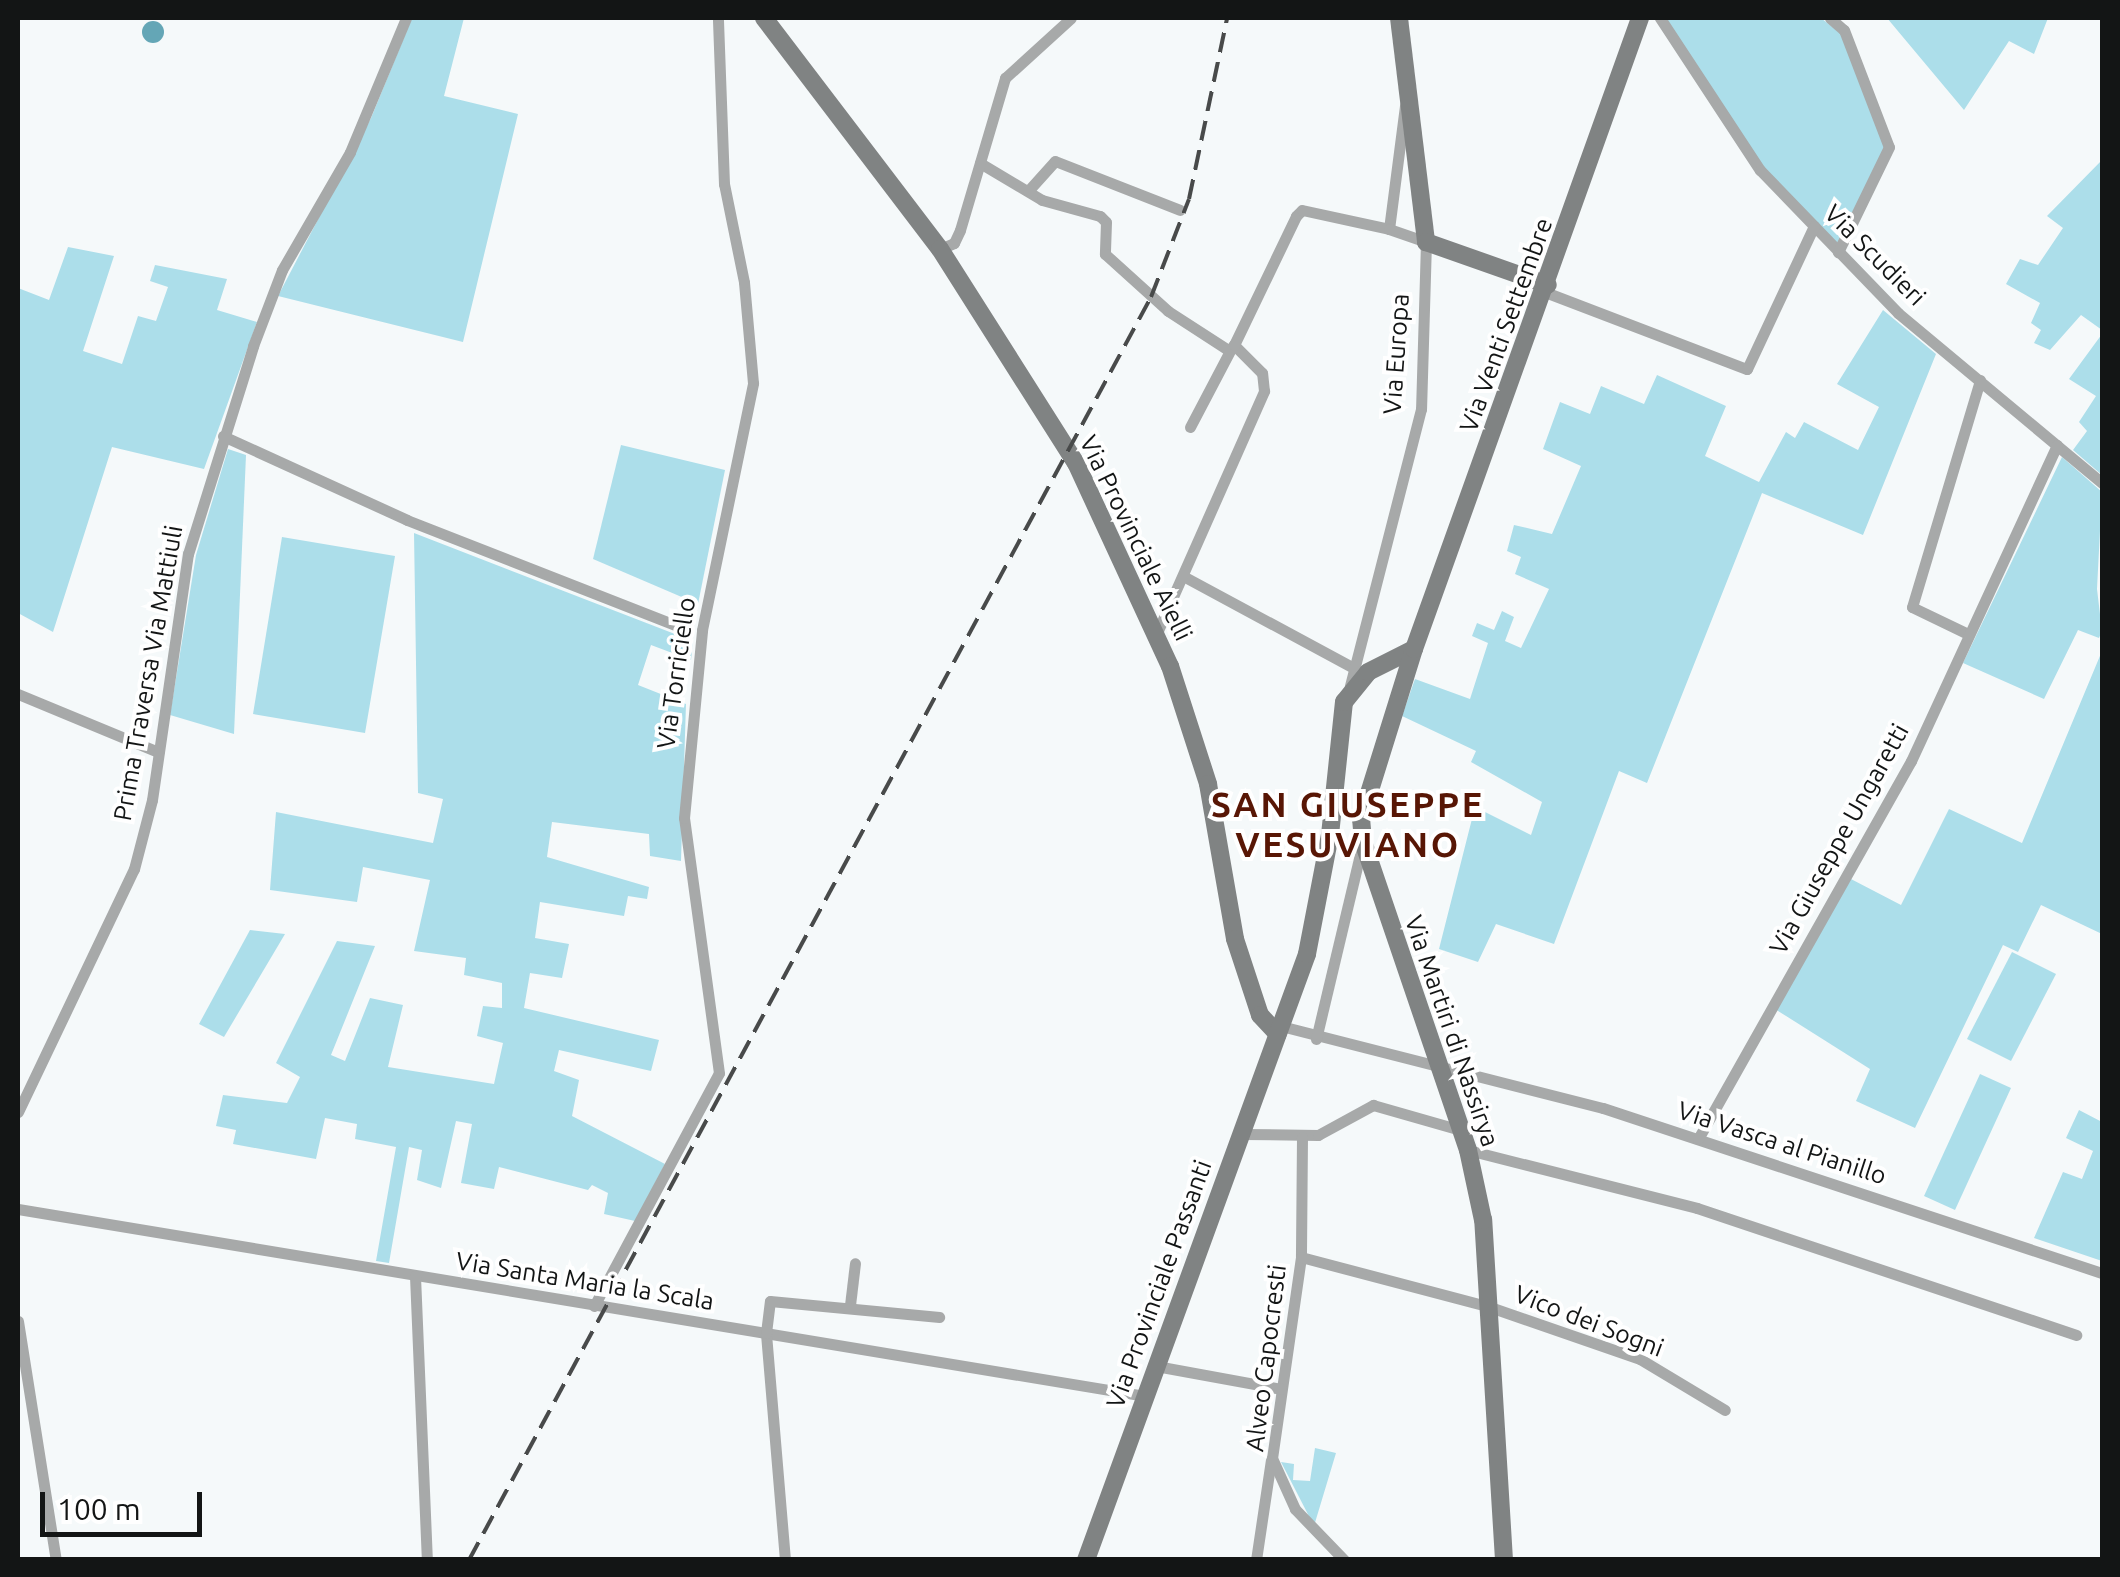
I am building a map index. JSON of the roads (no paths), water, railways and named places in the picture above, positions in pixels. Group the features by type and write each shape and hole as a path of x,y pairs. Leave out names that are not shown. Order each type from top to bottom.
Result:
{"street":[{"name":"Prima Traversa Via Mattiuli","path":"18,1112 128,886 158,752 188,554 275,284 350,152 406,18"},
{"name":"Via Torriciello","path":"594,1306 720,1073 684,818 702,630 752,383 744,282 724,184 718,18"},
{"name":"Via Provinciale Aielli","path":"764,18 940,248 1076,463 1155,636 1208,784 1235,939 1260,1016 1279,1030"},
{"path":"940,248 954,243 960,230 1005,78 1071,18"},
{"name":"Via Europa","path":"1350,686 1350,666 1421,409 1426,242 1399,18"},
{"name":"Via Venti Settembre","path":"1414,649 1640,18"},
{"name":"Via Scudieri","path":"1660,18 1760,170 1898,313 2102,483"},
{"path":"1830,18 1844,30 1889,147 1838,252"},
{"path":"1389,229 1408,87"},
{"path":"1028,191 1055,161 1180,210"},
{"path":"980,162 1028,191 1100,216 1106,254 1115,264 1168,311 1231,348 1262,374 1264,391 1155,636"},
{"path":"1190,427 1302,210 1389,229 1426,242 1747,369 1814,226"},
{"path":"1968,634 1912,607 1980,380"},
{"name":"Via Torriciello","path":"223,436 407,520 688,630"},
{"name":"Via Giuseppe Ungaretti","path":"1698,1139 1911,761 2057,445"},
{"path":"1183,576 1350,666"},
{"path":"1350,686 1414,649"},
{"name":"Via Martiri di Nassirya","path":"1414,649 1362,819 1362,840 1443,1070 1468,1150 1483,1220 1504,1560"},
{"name":"Via Provinciale Passanti","path":"1086,1560 1279,1030 1316,915 1350,686"},
{"path":"18,694 158,752"},
{"path":"1316,1039 1362,840"},
{"name":"Via Vasca al Pianillo","path":"1279,1030 1603,1108 2102,1273"},
{"path":"1241,1134 1302,1137 1329,1132 1373,1104 1460,1130"},
{"name":"Alveo Capocresti","path":"1302,1137 1301,1258 1272,1458 1295,1509 1344,1560"},
{"path":"1468,1150 1697,1208 2076,1335"},
{"name":"Via Santa Maria la Scala","path":"18,1209 1145,1396"},
{"name":"Vico dei Sogni","path":"1301,1258 1487,1306 1640,1359 1725,1410"},
{"path":"850,1304 855,1263"},
{"path":"415,1276 427,1560"},
{"path":"785,1560 767,1307 777,1298 940,1318"},
{"path":"18,1321 23,1387 56,1560"},
{"path":"1156,1366 1281,1389"},
{"path":"1256,1560 1272,1458"}],"railway":[{"path":"469,1560 1151,297 1189,199 1227,18"}],"district":[{"name":"SAN GIUSEPPE VESUVIANO","path":"1348,824"}]}
